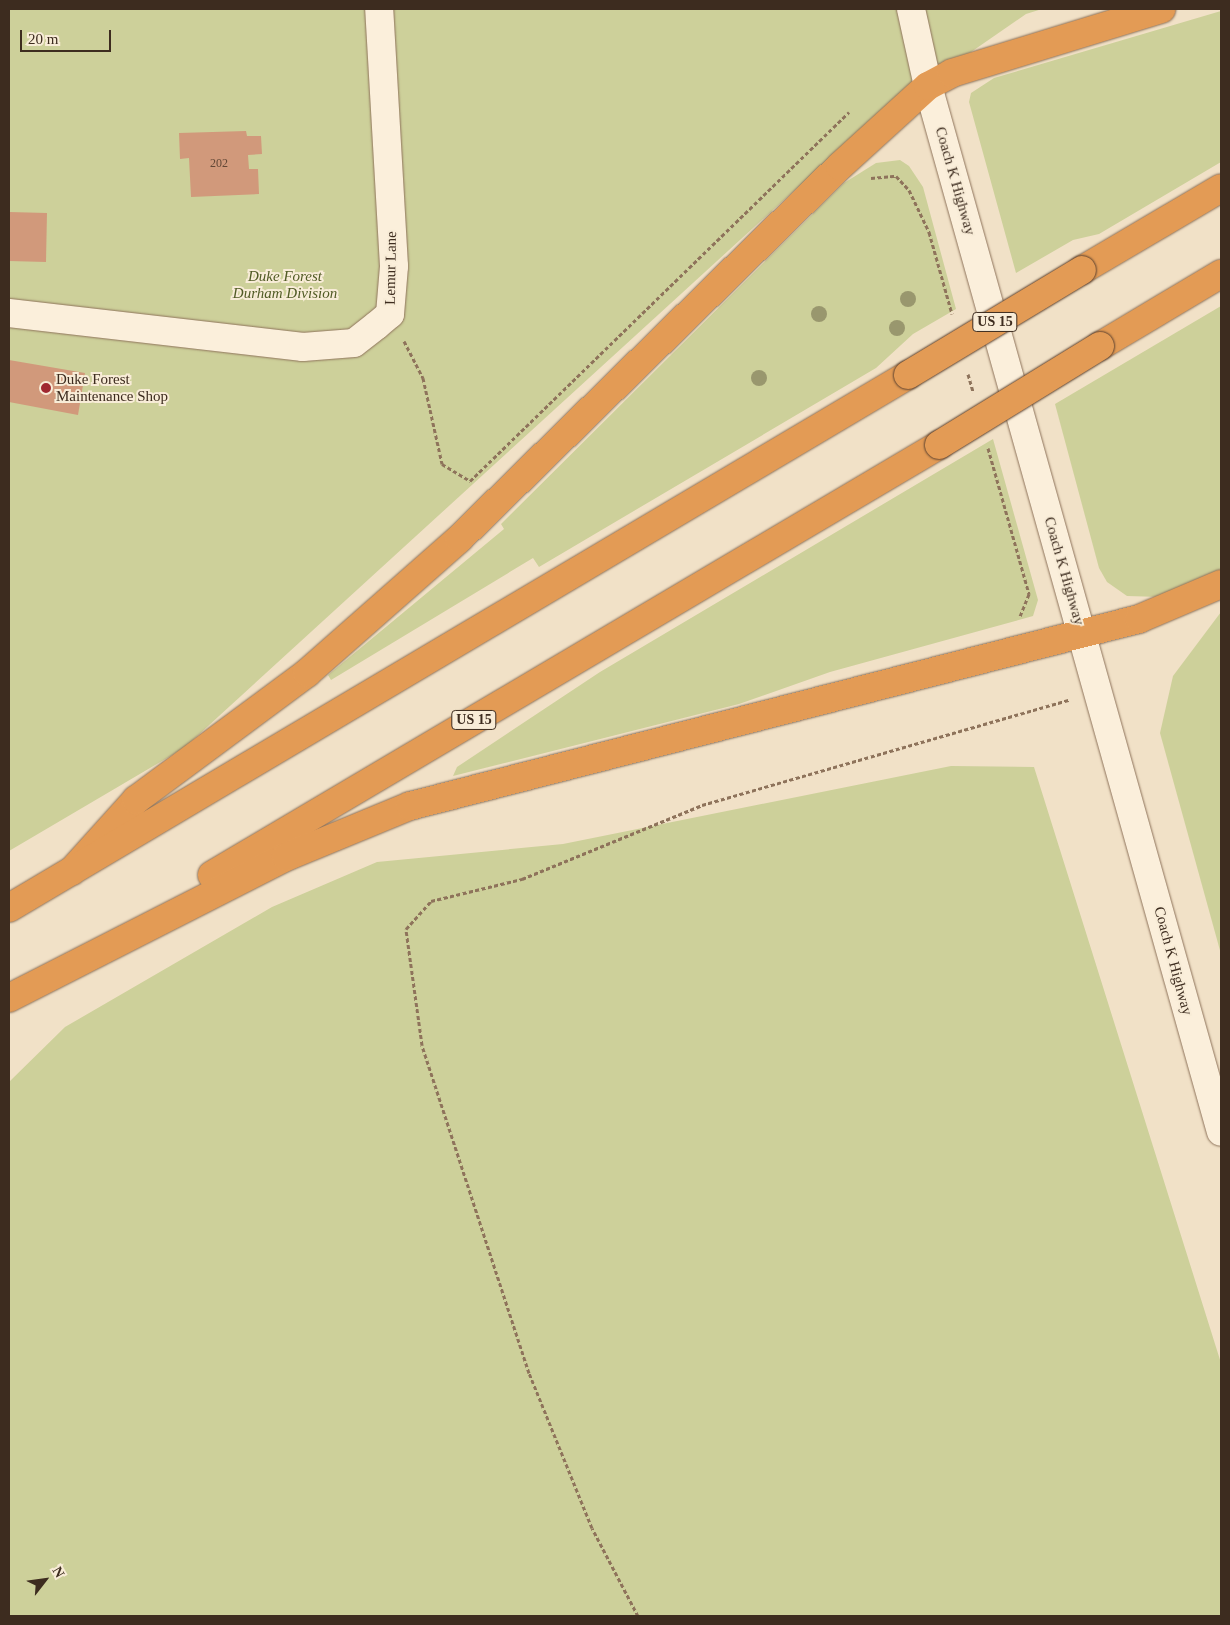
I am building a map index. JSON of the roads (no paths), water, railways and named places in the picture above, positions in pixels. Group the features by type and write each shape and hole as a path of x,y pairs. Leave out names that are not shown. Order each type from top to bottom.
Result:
{"highway":[{"path":"72,871 136,800 299,679 411,582 552,452 853,153 928,86 952,74 1162,9"},
{"name":"US 15","path":"9,908 1221,188"},
{"name":"US 15","path":"9,997 939,445 1221,274"},
{"path":"9,997 286,857 410,806 1139,619 1221,584"}],"main road":[{"name":"Lemur Lane","path":"9,313 303,347 354,343 390,314 394,266 380,9"},
{"name":"Coach K Highway","path":"911,9 928,86 1221,1132"}],"place":[{"name":"Duke Forest Maintenance Shop","path":"46,388"}],"park label":[{"name":"Duke Forest Durham Division","path":"285,284"}]}
